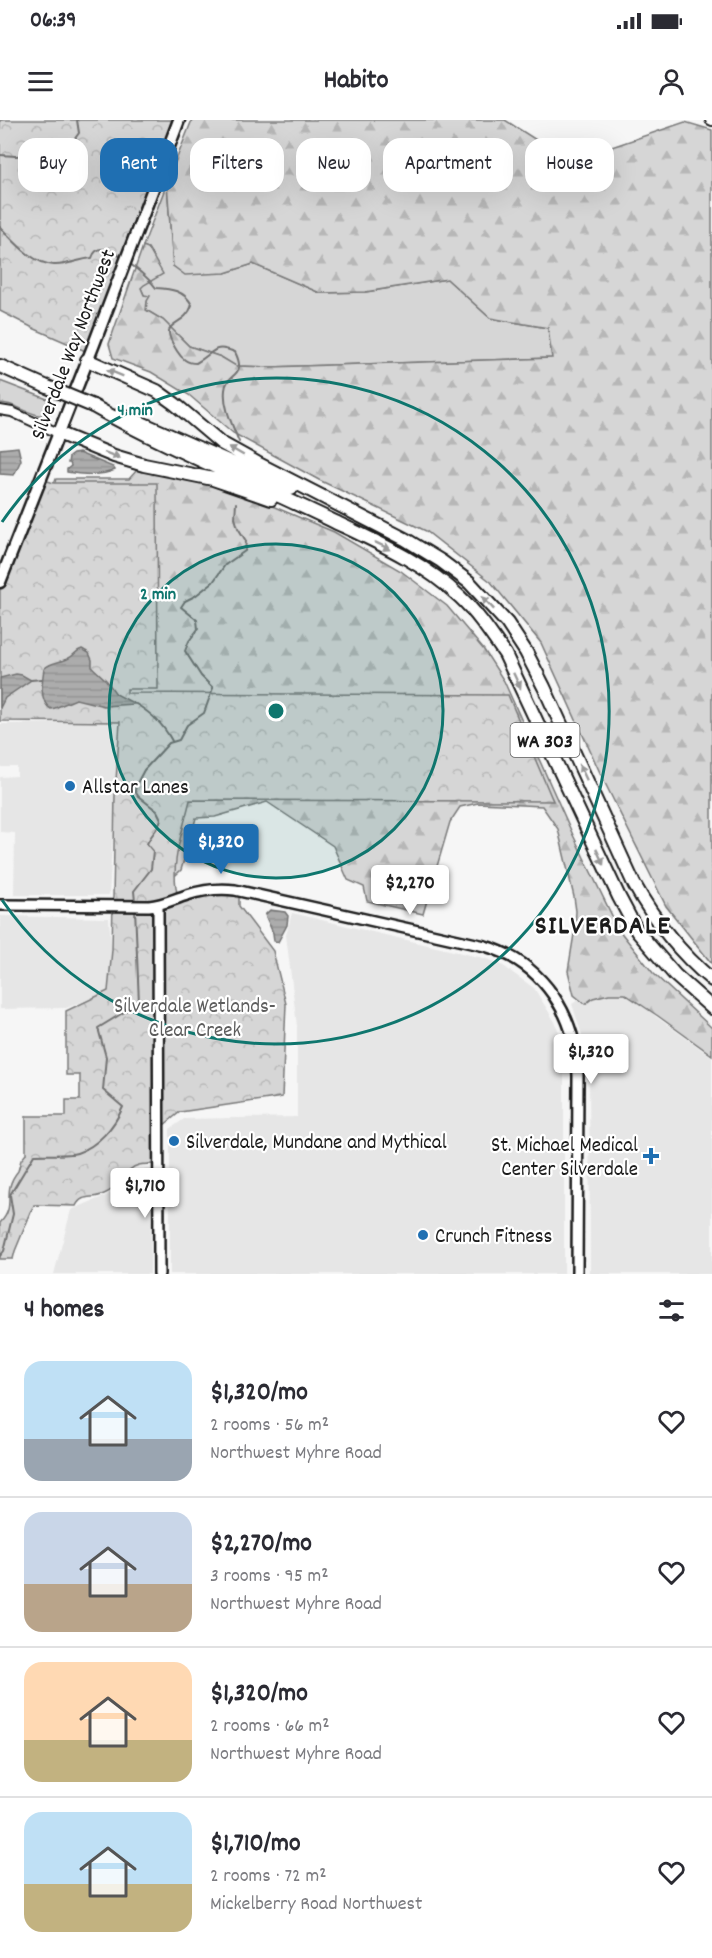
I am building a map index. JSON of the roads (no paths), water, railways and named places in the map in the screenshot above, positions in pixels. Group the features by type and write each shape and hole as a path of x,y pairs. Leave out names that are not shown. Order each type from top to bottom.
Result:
{"highway":[{"path":"87,360 157,391 221,443 362,518"},
{"name":"WA 303","path":"0,366 93,406 137,421 248,471 362,518 405,539 441,561 468,582 507,623 526,652 639,894 650,912 679,948 712,980"},
{"name":"WA 303","path":"93,406 132,429 394,550 429,572 460,597 484,623 505,654 637,931 675,975 712,1008"},
{"path":"58,433 114,456 144,465 213,479 331,520"}],"main road":[{"name":"Silverdale Way Northwest","path":"0,582 179,120"}],"street":[{"path":"0,410 9,411 58,433"},
{"path":"0,906 158,905 203,890 222,889 248,892 492,948 515,960 536,975 554,994 571,1029 576,1053 578,1069 578,1274"},
{"path":"158,905 159,1274"}],"waterway":[{"path":"0,155 22,155 43,143 68,148 79,133 77,120"},
{"path":"0,227 24,251 46,263 59,265 92,258 94,253 101,249 106,249 122,258"},
{"path":"129,263 156,288 181,293 192,305 188,313 170,328 169,333 177,351 183,358 196,363 214,350 228,349 235,352 238,371 226,384 225,396 229,416 239,442"},
{"path":"135,902 134,891 151,869 153,851 147,844 161,819 157,811 138,796 135,791 136,785 144,770 169,743 179,740 187,725 204,713 213,688 201,676 185,651 198,629 197,620 181,607 185,601 213,582 225,565 245,551 246,541 235,518 236,503"},
{"path":"31,680 42,679"},
{"path":"136,704 157,720 172,741"},
{"path":"0,1256 4,1251 13,1214 10,1195 34,1155 68,1154 85,1150 104,1135 115,1122 123,1107 103,1090 106,1057 98,1028 139,1003 135,908"}],"place":[{"name":"Allstar Lanes","path":"70,786"},
{"name":"Silverdale, Mundane and Mythical","path":"174,1141"},
{"name":"St. Michael Medical Center Silverdale","path":"651,1156"},
{"name":"Crunch Fitness","path":"423,1235"}],"district":[{"name":"SILVERDALE","path":"603,924"}],"park label":[{"name":"Silverdale Wetlands- Clear Creek","path":"195,1017"}]}
